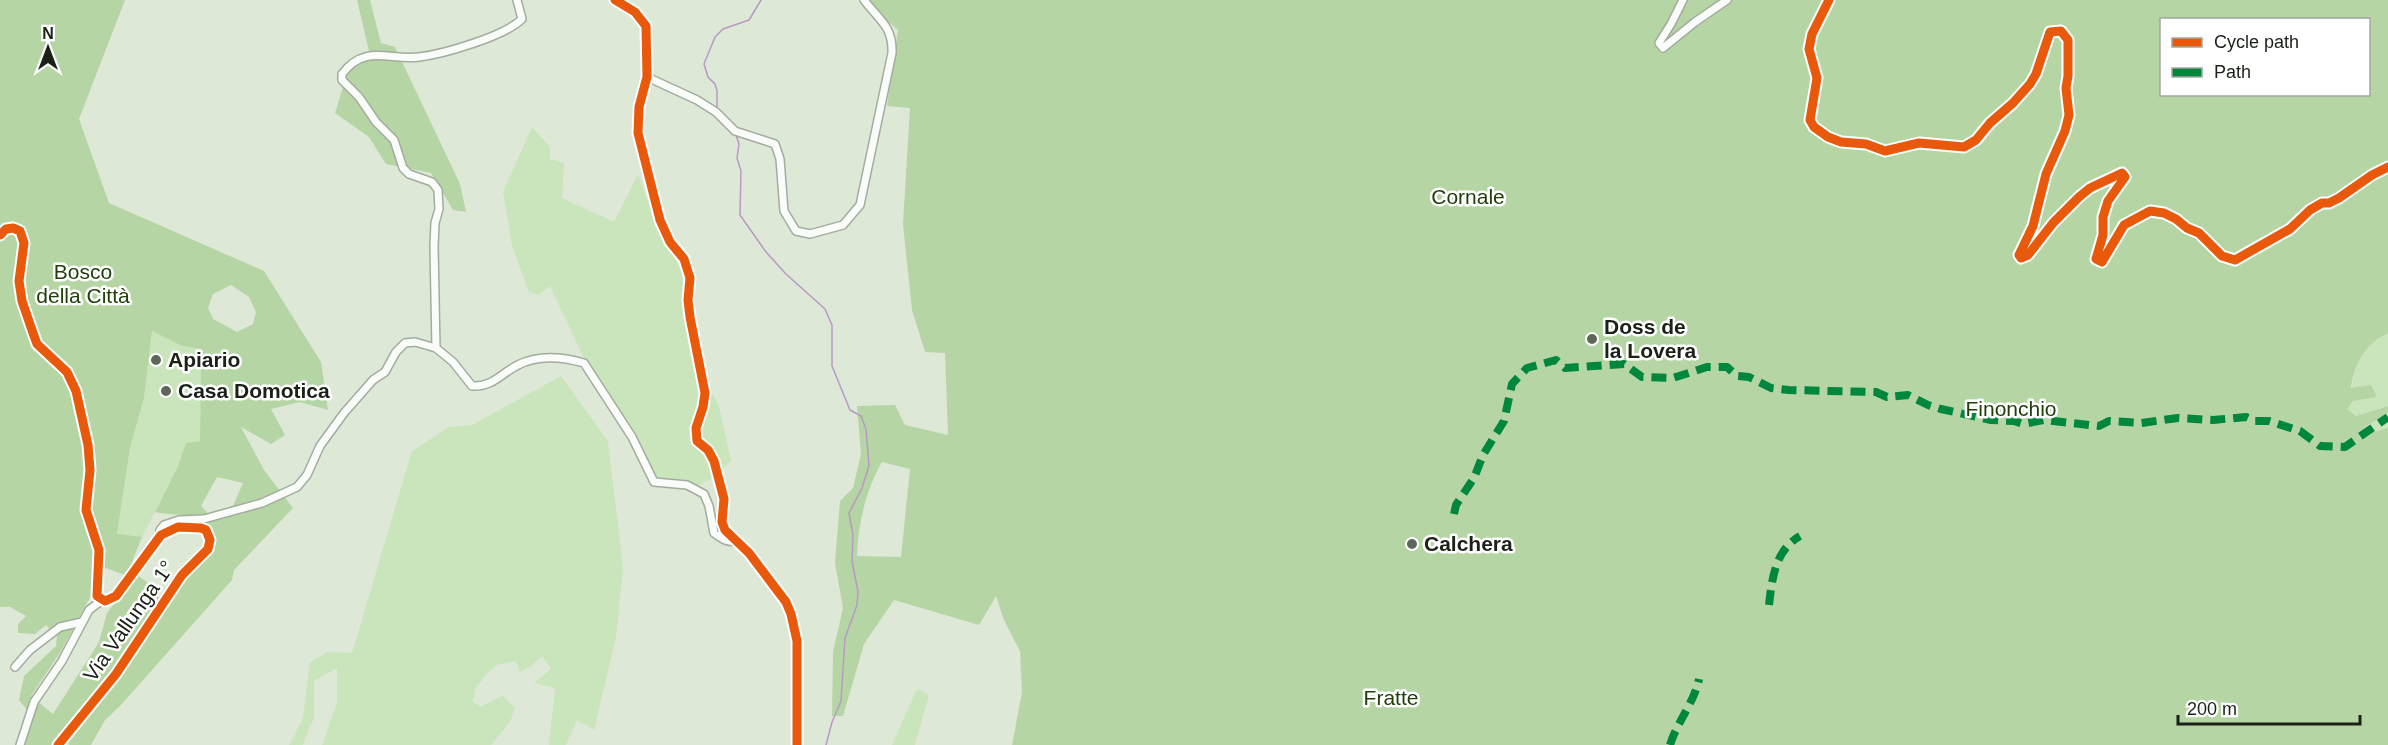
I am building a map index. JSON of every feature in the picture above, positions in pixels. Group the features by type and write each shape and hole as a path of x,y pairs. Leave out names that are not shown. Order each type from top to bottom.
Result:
{"street":[{"path":"436,348 434,255 435,224 439,209 438,190 432,182 409,174 403,168 394,140 376,122 359,97 342,80 342,74 356,61 376,54 419,57 484,40 522,19 517,0"},
{"path":"615,0 635,12 646,26 646,77 639,107 638,133 660,220 670,242 684,259 690,278 688,300 690,316 705,393 696,435 697,441 708,450 717,472 724,499 722,522 725,530 738,541 786,602 795,627 797,745"},
{"path":"646,77 697,100 716,112 735,131 775,144 780,159 784,211 796,231 810,234 843,225 860,205 892,53 892,41 888,27 864,0"},
{"path":"1683,0 1659,43 1662,48 1728,0"},
{"path":"1829,0 1812,34 1809,49 1817,78 1810,120 1814,127 1828,137 1841,142 1866,144 1885,151 1905,144 1919,143 1964,147 1977,140 1990,123 2030,84 2036,74 2050,32 2061,31 2068,40 2066,88 2069,115 2062,138 2046,174 2033,226 2019,255 2021,258 2028,255 2079,196 2090,188 2122,173 2125,177 2108,201 2103,217 2103,235 2096,259 2102,262 2124,225 2150,211 2164,213 2176,219 2187,228 2199,233 2222,256 2235,260 2290,229 2310,210 2322,203 2329,203 2339,198 2388,167"},
{"name":"Via Vallunga 1°","path":"0,236 6,229 13,228 22,236 24,250 19,281 22,301 33,333 37,344 67,372 76,391 88,445 90,470 86,510 99,550 97,596 105,602 116,596 161,535 178,527 201,528 209,535 208,549 182,574 116,674 58,745"},
{"path":"161,535 160,530 164,525 172,522 204,519 273,499 297,487 307,476 320,446 344,413 373,380 385,372 401,346 415,342 436,348 453,362 472,386 484,387 527,361 562,357 584,363 632,437 654,482 687,485 704,494 709,506 714,533 724,540 738,541"},
{"path":"20,745 34,702 62,661 82,622 90,610 101,601"},
{"path":"15,667 30,650 60,627 82,622"}],"green space":[{"name":"Bosco della Città","path":"0,0 125,0 79,119 109,203 264,271 321,362 328,410 300,402 271,409 285,435 271,444 241,427 264,470 293,508 234,570 232,580 105,720 91,745 70,745 61,738 56,745 16,745 27,710 19,700 24,676 56,646 57,636 46,625 35,634 18,633 18,624 26,616 10,607 0,607","holes":["231,285 249,297 256,312 253,324 237,332 213,319 208,308 213,294","152,331 182,346 201,349 200,441 186,443 178,466 155,512 191,516 198,519 204,523 215,541 211,555 186,577 171,602 158,597 155,588 129,569 142,537 117,534 130,448 144,398","217,477 243,483 229,515 213,519 201,506","106,568 133,578 107,613 99,642 53,714 31,696 61,651"]},
{"path":"357,0 370,0 381,43 395,47 460,184 466,212 453,210 431,173 386,164 369,137 335,113 347,74 370,55"},
{"name":"Finonchio","path":"863,0 2388,0 2388,333 2373,343 2362,356 2351,388 2371,385 2377,397 2353,401 2347,409 2356,416 2388,406 2388,413 2366,426 2360,436 2388,428 2388,745 1012,745 1022,692 1020,651 1004,620 996,596 979,625 894,600 864,644 843,716 832,716 833,652 843,608 835,563 840,501 853,488 861,454 857,406 895,405 905,425 948,435 945,353 925,352 912,310 903,224 910,108 887,106 898,30","holes":["882,462 910,469 901,557 857,556 864,507 871,484"]},
{"path":"532,127 550,147 550,159 564,163 562,198 614,222 638,174 658,229 682,271 690,352 719,406 731,461 700,485 684,487 660,485 583,356 550,286 539,295 529,292 512,246 503,192"},
{"path":"152,331 182,346 201,349 200,441 186,443 178,466 142,537 117,535 130,448 144,398"},
{"path":"2388,333 2388,406 2356,416 2347,409 2353,401 2355,370 2371,345"},
{"path":"561,376 608,441 623,569 616,637 594,730 577,720 566,745 549,745 555,688 534,683 551,669 542,656 530,667 520,672 516,661 496,665 475,689 473,702 481,707 503,695 515,709 510,722 491,745 322,745 337,703 337,668 314,681 314,719 303,745 289,745 303,718 310,662 327,652 352,653 412,451 449,427 472,425"},
{"path":"2388,413 2388,428 2360,436 2366,426"},
{"path":"917,689 929,695 915,745 892,745"}],"waterway":[{"path":"717,109 715,84 708,77 704,64 715,37 723,29 749,20 761,0"},
{"path":"736,135 739,144 737,158 741,171 740,215 766,252 786,274 825,309 832,325 832,366 850,410 861,416 866,429 869,466 862,488 849,513 853,535 852,561 858,592 857,605 845,638 841,701 826,745"}],"marked path":[{"path":"1454,514 1456,505 1474,478 1483,455 1504,421 1512,384 1527,368 1556,360 1565,368 1624,364 1642,377 1673,378 1707,367 1727,367 1737,376 1749,377 1771,388 1876,392 1887,397 1908,395 1941,409 1991,420 2014,421 2023,424 2044,420 2099,426 2109,421 2141,423 2178,418 2213,420 2246,417 2255,421 2269,421 2300,431 2320,446 2345,447 2388,417"},
{"path":"1769,605 1776,566 1780,557 1785,549 1800,536"},
{"path":"1670,745 1699,679"}],"cycle path":[{"path":"615,0 635,12 646,26 647,77 639,107 638,133 660,220 670,242 684,259 690,278 688,300 690,317 705,393 696,428 697,441 708,450 714,461 724,499 722,522 725,530 749,553 786,602 791,614 797,641 797,745"},
{"path":"1829,0 1812,34 1809,49 1817,78 1810,120 1814,127 1828,137 1841,142 1866,144 1885,151 1919,143 1964,147 1976,140 2030,84 2036,74 2050,32 2061,31 2068,40 2066,88 2069,115 2065,131 2046,174 2033,226 2019,255 2021,258 2028,255 2053,223 2079,197 2090,188 2122,173 2125,177 2108,201 2103,217 2103,235 2096,259 2102,262 2124,225 2150,211 2164,213 2176,219 2187,228 2199,233 2222,256 2235,260 2290,229 2310,210 2322,203 2329,203 2339,198 2388,167"},
{"path":"0,235 6,229 13,228 20,231 24,243 19,281 22,301 33,333 37,344 67,372 76,391 88,445 90,470 86,510 99,550 97,596 105,601 116,596 161,535 178,527 201,528 206,530 210,540 208,549 182,575 116,674 58,745"}],"place":[{"name":"Doss de la Lovera","path":"1592,339"},
{"name":"Apiario","path":"156,360"},
{"name":"Casa Domotica","path":"166,391"},
{"name":"Calchera","path":"1412,544"}],"park label":[{"name":"Cornale","path":"1468,197"},
{"name":"Fratte","path":"1391,698"}]}
